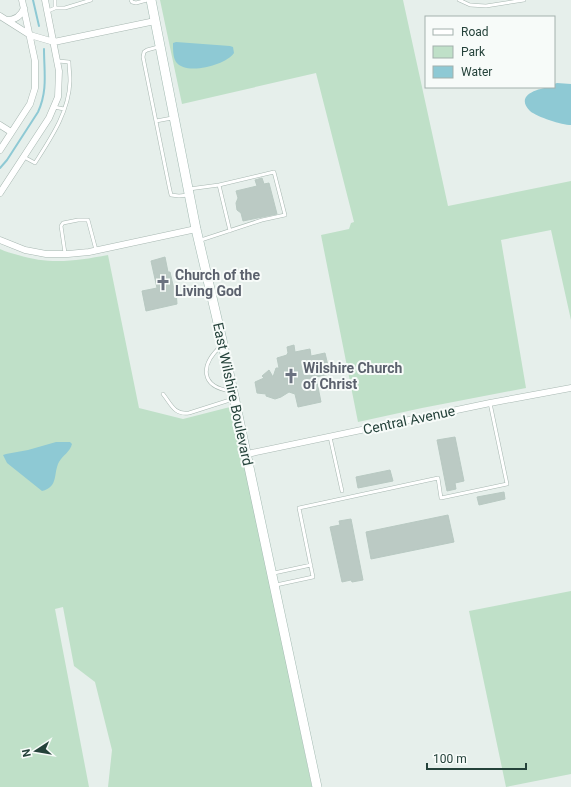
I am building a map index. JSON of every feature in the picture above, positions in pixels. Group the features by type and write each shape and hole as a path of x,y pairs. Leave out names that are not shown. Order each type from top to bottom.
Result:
{"street":[{"path":"0,150 30,104 35,88 35,62 22,0"},
{"path":"0,193 49,118 58,97 58,61 45,0"},
{"name":"East Wilshire Boulevard","path":"151,0 196,229 247,454 317,787"},
{"path":"7,20 17,18 23,12 24,8"},
{"path":"0,16 30,34 54,42 155,21"},
{"path":"0,125 11,132"},
{"path":"0,240 25,250 46,254 65,254 96,250 196,229"},
{"name":"Central Avenue","path":"247,454 490,403 571,388"}],"lane":[{"path":"55,0 56,8"},
{"path":"48,12 56,8 65,8 91,0"},
{"path":"131,0 132,2 136,3 147,0"},
{"path":"459,0 470,5 486,6 524,0"},
{"path":"506,0 510,2"},
{"path":"160,46 147,50 144,52 143,57 171,196 179,196 189,192 274,172 285,215 199,241"},
{"path":"24,157 35,163 55,132 64,109 70,81 68,62 58,61"},
{"path":"54,107 64,109"},
{"path":"156,121 174,118"},
{"path":"219,185 230,231"},
{"path":"65,254 61,226 63,223 78,220 88,220 96,250"},
{"path":"223,344 214,352 209,360 206,366 206,372 212,385 234,395"},
{"path":"163,394 177,412 182,414 189,414 234,395"},
{"path":"274,585 313,577 299,508 438,478 442,498 507,484 490,403"},
{"path":"330,437 342,491"},
{"path":"272,573 311,565"}],"green space":[{"path":"160,0 403,0 448,206 571,181 571,320 551,230 501,240 526,388 358,422 321,235 349,229 351,223 354,222 316,73 182,104"},
{"path":"0,249 30,258 52,261 85,259 108,255 139,408 183,419 230,407 243,455 312,787 108,787 112,750 95,682 74,666 63,607 55,609 89,787 0,787"},
{"path":"571,591 571,774 506,787 469,611"}],"water":[{"path":"173,43 230,46 233,47 234,53 230,57 215,65 188,68 181,66 175,60"},
{"path":"555,84 571,84 571,125 538,116 530,111 526,105 525,100 531,93 543,88 555,88"},
{"path":"56,442 70,442 72,444 57,466 53,483 47,489 42,491 7,463 3,455 28,450"}],"building":[{"path":"262,178 264,184 269,183 277,214 243,221 241,213 237,210 236,203 238,198 236,191 257,186 255,180"},
{"name":"Church of the Living God","path":"165,257 168,272 170,272 175,291 176,290 177,304 146,311 142,291 157,288 151,261"},
{"name":"Wilshire Church of Christ","path":"294,345 295,352 310,349 311,356 325,353 330,374 316,377 321,402 298,407 295,394 289,392 275,399 266,396 266,394 257,393 255,382 264,378 262,376 269,370 273,377 276,368 279,368 277,358 287,355 287,347"},
{"path":"455,437 464,481 455,483 456,489 447,491 437,440"},
{"path":"390,470 393,481 358,488 356,477"},
{"path":"504,492 505,499 479,505 477,497"},
{"path":"448,515 454,542 371,559 366,532"},
{"path":"351,519 363,580 342,582 330,527 340,525 339,521"}],"waterway":[{"path":"33,0 39,26"},
{"path":"0,168 7,160 38,112 41,104 45,81 44,49"}],"place":[{"name":"Church of the Living God","path":"163,283"},
{"name":"Wilshire Church of Christ","path":"291,376"}]}
